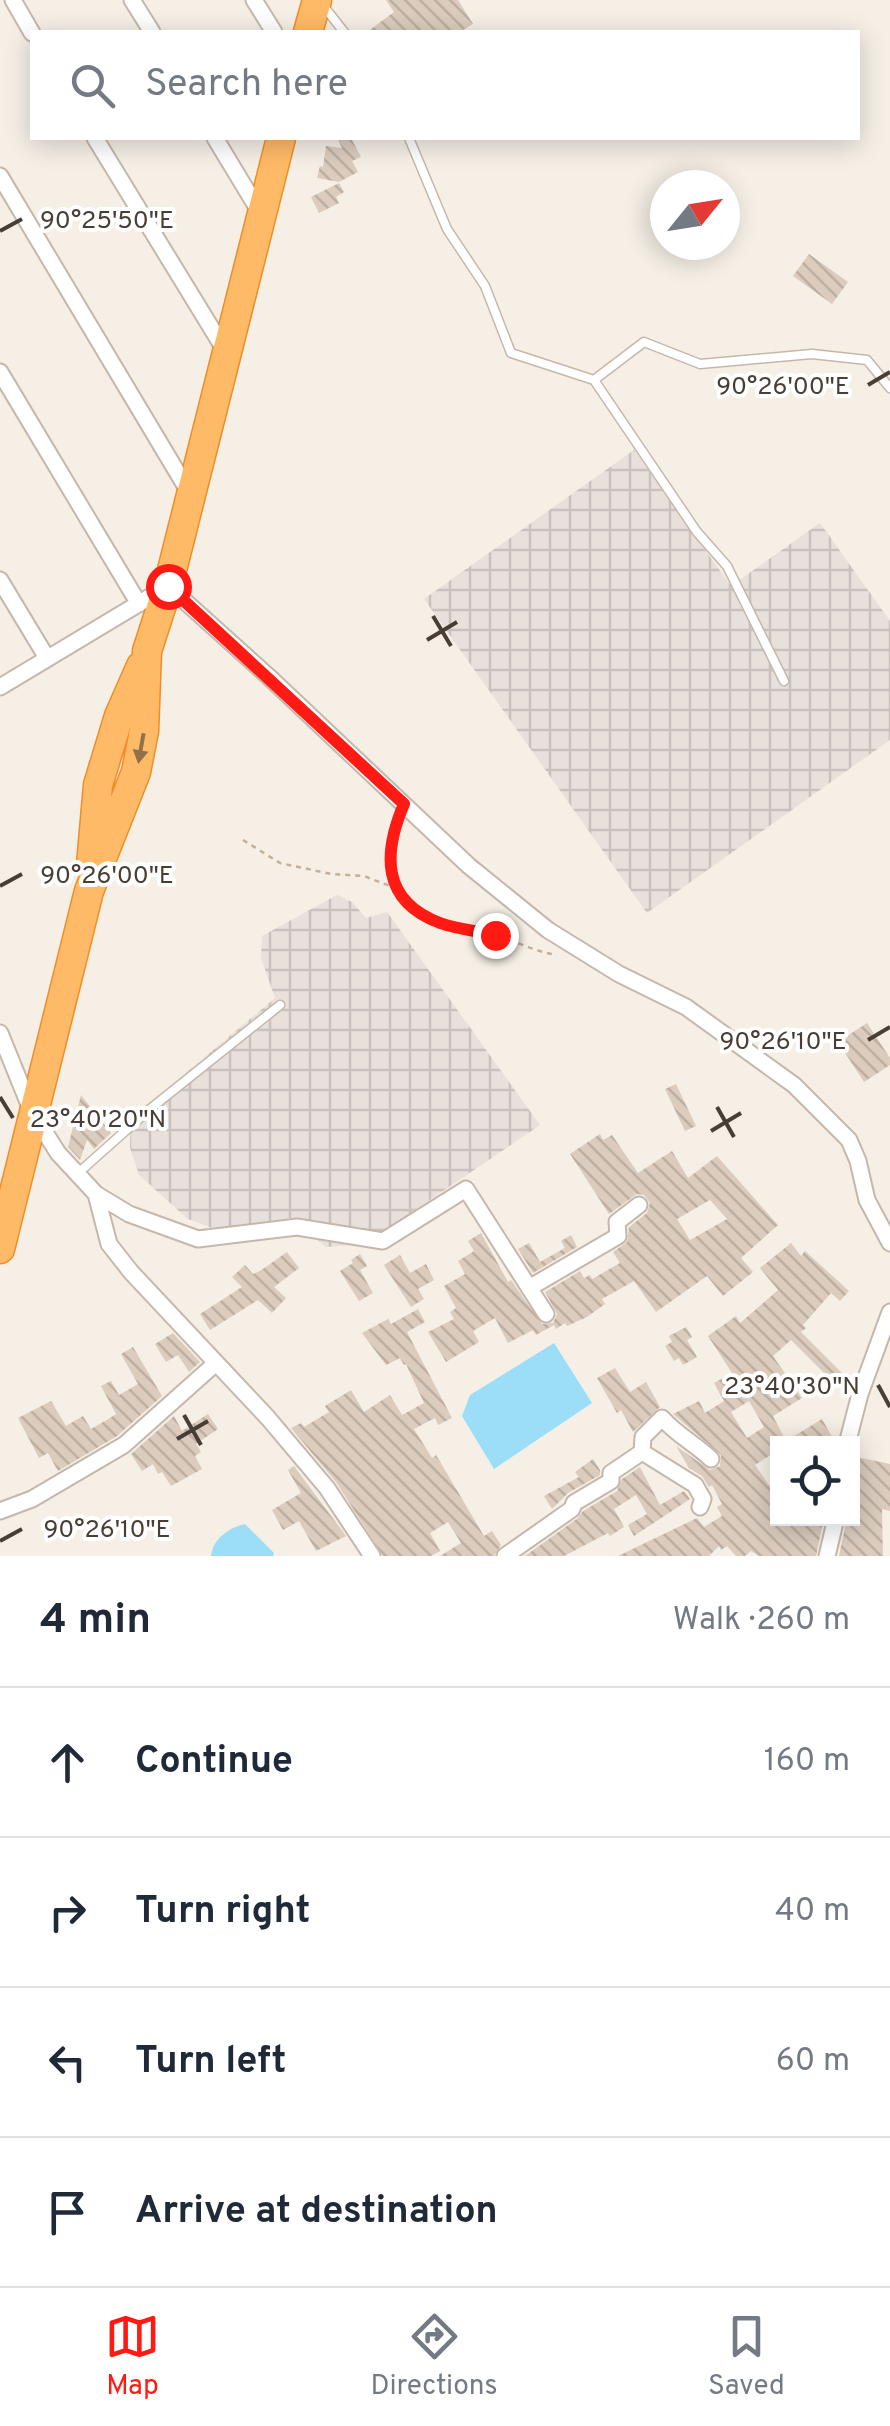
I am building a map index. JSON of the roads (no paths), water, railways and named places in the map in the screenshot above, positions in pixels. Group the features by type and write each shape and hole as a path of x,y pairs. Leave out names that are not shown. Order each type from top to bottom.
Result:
{"highway":[{"path":"309,30 318,0"},
{"path":"0,1249 90,891 98,785 119,716 147,651 168,586 280,140"}],"street":[{"path":"13,0 30,30"},
{"path":"132,0 151,30"},
{"path":"254,0 273,30"},
{"path":"97,140 227,353"},
{"path":"216,140 262,214"},
{"path":"0,176 189,492"},
{"path":"0,372 138,604"},
{"path":"0,580 47,658"},
{"path":"0,686 168,586 469,866 548,930 619,974 686,1007 794,1085 848,1140 858,1161 867,1200 890,1242"},
{"path":"0,1032 32,1112 76,1174 96,1194 129,1214 198,1239 297,1227 383,1241 466,1188 546,1314"},
{"path":"96,1194 109,1244 130,1272 308,1465 372,1556"},
{"path":"529,1288 618,1236 617,1222 639,1204"},
{"path":"850,1436 860,1394 890,1312"},
{"path":"0,1511 32,1499 124,1445 216,1363"},
{"path":"642,1452 643,1437 662,1418 711,1459"},
{"path":"642,1452 695,1485 703,1499 700,1507"},
{"path":"505,1556 572,1508 574,1502 610,1481 611,1474 642,1452"},
{"path":"827,1556 834,1526"}],"lane":[{"path":"318,0 342,30"},
{"path":"409,140 447,229 485,286 511,353 594,380 697,532 727,566 784,681"},
{"path":"594,380 644,342 700,364 812,354 867,360 890,388"},
{"path":"76,1174 280,1005"}],"water":[{"path":"554,1343 592,1403 494,1469 462,1416 470,1395"},
{"path":"245,1524 273,1556 211,1556 222,1535"}]}
